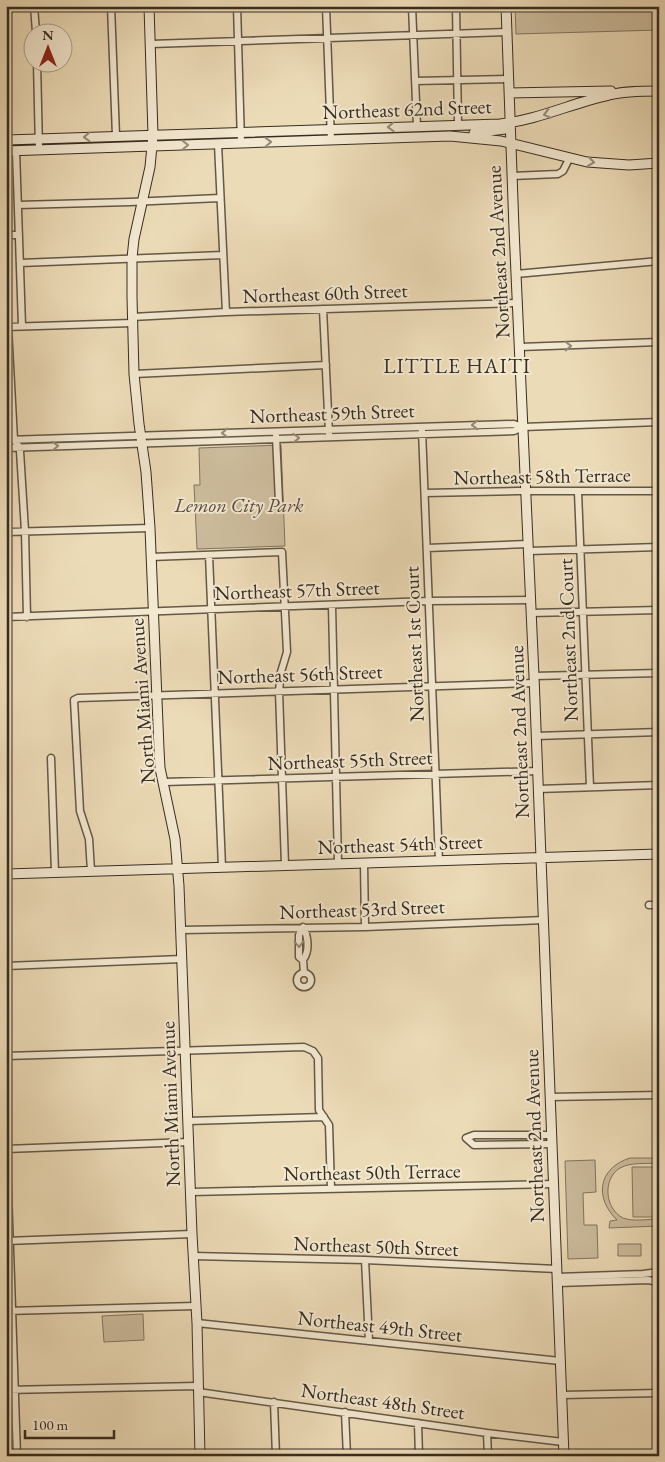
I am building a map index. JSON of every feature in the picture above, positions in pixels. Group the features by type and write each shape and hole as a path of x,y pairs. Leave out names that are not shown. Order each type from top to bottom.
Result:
{"main road":[{"name":"North Miami Avenue","path":"149,6 153,135 150,167 132,258 132,320 134,374 146,472 150,528 159,750 175,839 178,868 197,1323 200,1456"},
{"name":"Northeast 2nd Avenue","path":"506,6 564,1456"},
{"name":"Northeast 62nd Street","path":"6,140 510,123 550,114 592,100 627,92 659,91"},
{"path":"509,93 627,92"},
{"path":"450,136 501,130 508,127 510,123"},
{"name":"Northeast 62nd Street","path":"11,151 450,136 510,142 569,158 608,164 659,163"},
{"name":"Northeast 54th Street","path":"6,874 659,854"}],"street":[{"path":"34,6 35,22"},
{"path":"112,6 116,136"},
{"path":"237,6 241,143"},
{"path":"326,6 331,140"},
{"path":"412,6 417,126"},
{"path":"456,6 458,125"},
{"path":"150,44 507,32"},
{"path":"37,72 39,150"},
{"path":"415,81 508,79"},
{"path":"218,144 226,312"},
{"path":"11,151 18,205 22,326"},
{"path":"512,176 558,174 563,171 569,158"},
{"path":"18,205 220,198"},
{"path":"6,235 19,235"},
{"path":"20,263 223,255"},
{"path":"516,274 659,261"},
{"name":"Northeast 60th Street","path":"7,327 132,320 226,312 518,304"},
{"path":"323,309 329,437"},
{"path":"7,327 10,440 20,448 25,531 27,616"},
{"path":"520,347 659,342"},
{"path":"134,374 326,365"},
{"name":"Northeast 59th Street","path":"142,439 329,429 514,424 523,427 659,422"},
{"name":"Northeast 1st Court","path":"422,426 439,861"},
{"name":"Northeast 59th Street","path":"142,439 276,439 514,431 523,427"},
{"path":"275,431 279,502"},
{"path":"10,440 142,439"},
{"path":"6,448 142,439"},
{"name":"Northeast 58th Terrace","path":"425,493 659,490"},
{"name":"Northeast 2nd Court","path":"578,492 590,786"},
{"path":"6,532 150,528"},
{"path":"427,548 529,547 580,550 659,547"},
{"path":"151,557 282,552 287,652 281,672 279,691 285,865"},
{"path":"209,555 222,867"},
{"name":"Northeast 57th Street","path":"6,617 428,601 531,600"},
{"path":"332,606 338,864"},
{"path":"531,613 659,610"},
{"name":"Northeast 56th Street","path":"91,871 89,839 80,811 74,700 78,698 433,687 584,675 659,673"},
{"path":"536,736 659,732"},
{"path":"51,758 55,872"},
{"name":"Northeast 55th Street","path":"164,782 538,771"},
{"path":"538,789 659,785"},
{"path":"364,863 365,926"},
{"path":"649,905 659,905"},
{"name":"Northeast 53rd Street","path":"181,930 544,920"},
{"path":"303,927 299,935 299,957 303,960 304,974"},
{"path":"658,935 659,975"},
{"path":"6,966 182,959"},
{"path":"6,1056 304,1047 313,1051 318,1058 319,1110 328,1125 331,1189"},
{"path":"550,1097 659,1095"},
{"path":"188,1121 324,1117"},
{"path":"6,1132 10,1311 18,1456"},
{"path":"474,1135 552,1140 474,1145 466,1138 474,1135"},
{"path":"488,1136 488,1145"},
{"path":"7,1149 189,1142"},
{"name":"Northeast 50th Terrace","path":"191,1192 554,1184"},
{"path":"9,1241 192,1234"},
{"name":"Northeast 50th Street","path":"193,1256 365,1260 557,1276 659,1282"},
{"path":"365,1260 369,1341"},
{"name":"Northeast 50th Street","path":"557,1276 659,1272"},
{"path":"10,1311 195,1306"},
{"name":"Northeast 49th Street","path":"197,1323 560,1361"},
{"name":"Northeast 48th Street","path":"6,1390 198,1389 418,1423 564,1442"},
{"path":"562,1395 659,1393"},
{"path":"274,1402 276,1456"},
{"path":"345,1412 347,1456"},
{"path":"418,1423 419,1456"},
{"path":"487,1432 488,1456"}],"green space":[{"path":"515,6 659,6 659,30 516,34"},
{"name":"Lemon City Park","path":"281,445 285,546 197,549 194,485 200,485 199,448"},
{"path":"630,1158 659,1158 659,1163 634,1164 620,1168 610,1179 608,1186 609,1201 612,1208 623,1218 636,1220 659,1219 659,1226 609,1228 610,1221 617,1220 605,1202 603,1184 611,1169"},
{"path":"595,1160 596,1192 583,1193 584,1225 597,1225 598,1258 568,1259 565,1161"},
{"path":"632,1167 659,1167 659,1217 633,1217"},
{"path":"618,1244 641,1244 641,1256 618,1256"},
{"path":"143,1314 144,1340 104,1342 102,1316"}],"district":[{"name":"LITTLE HAITI","path":"457,365"}]}
